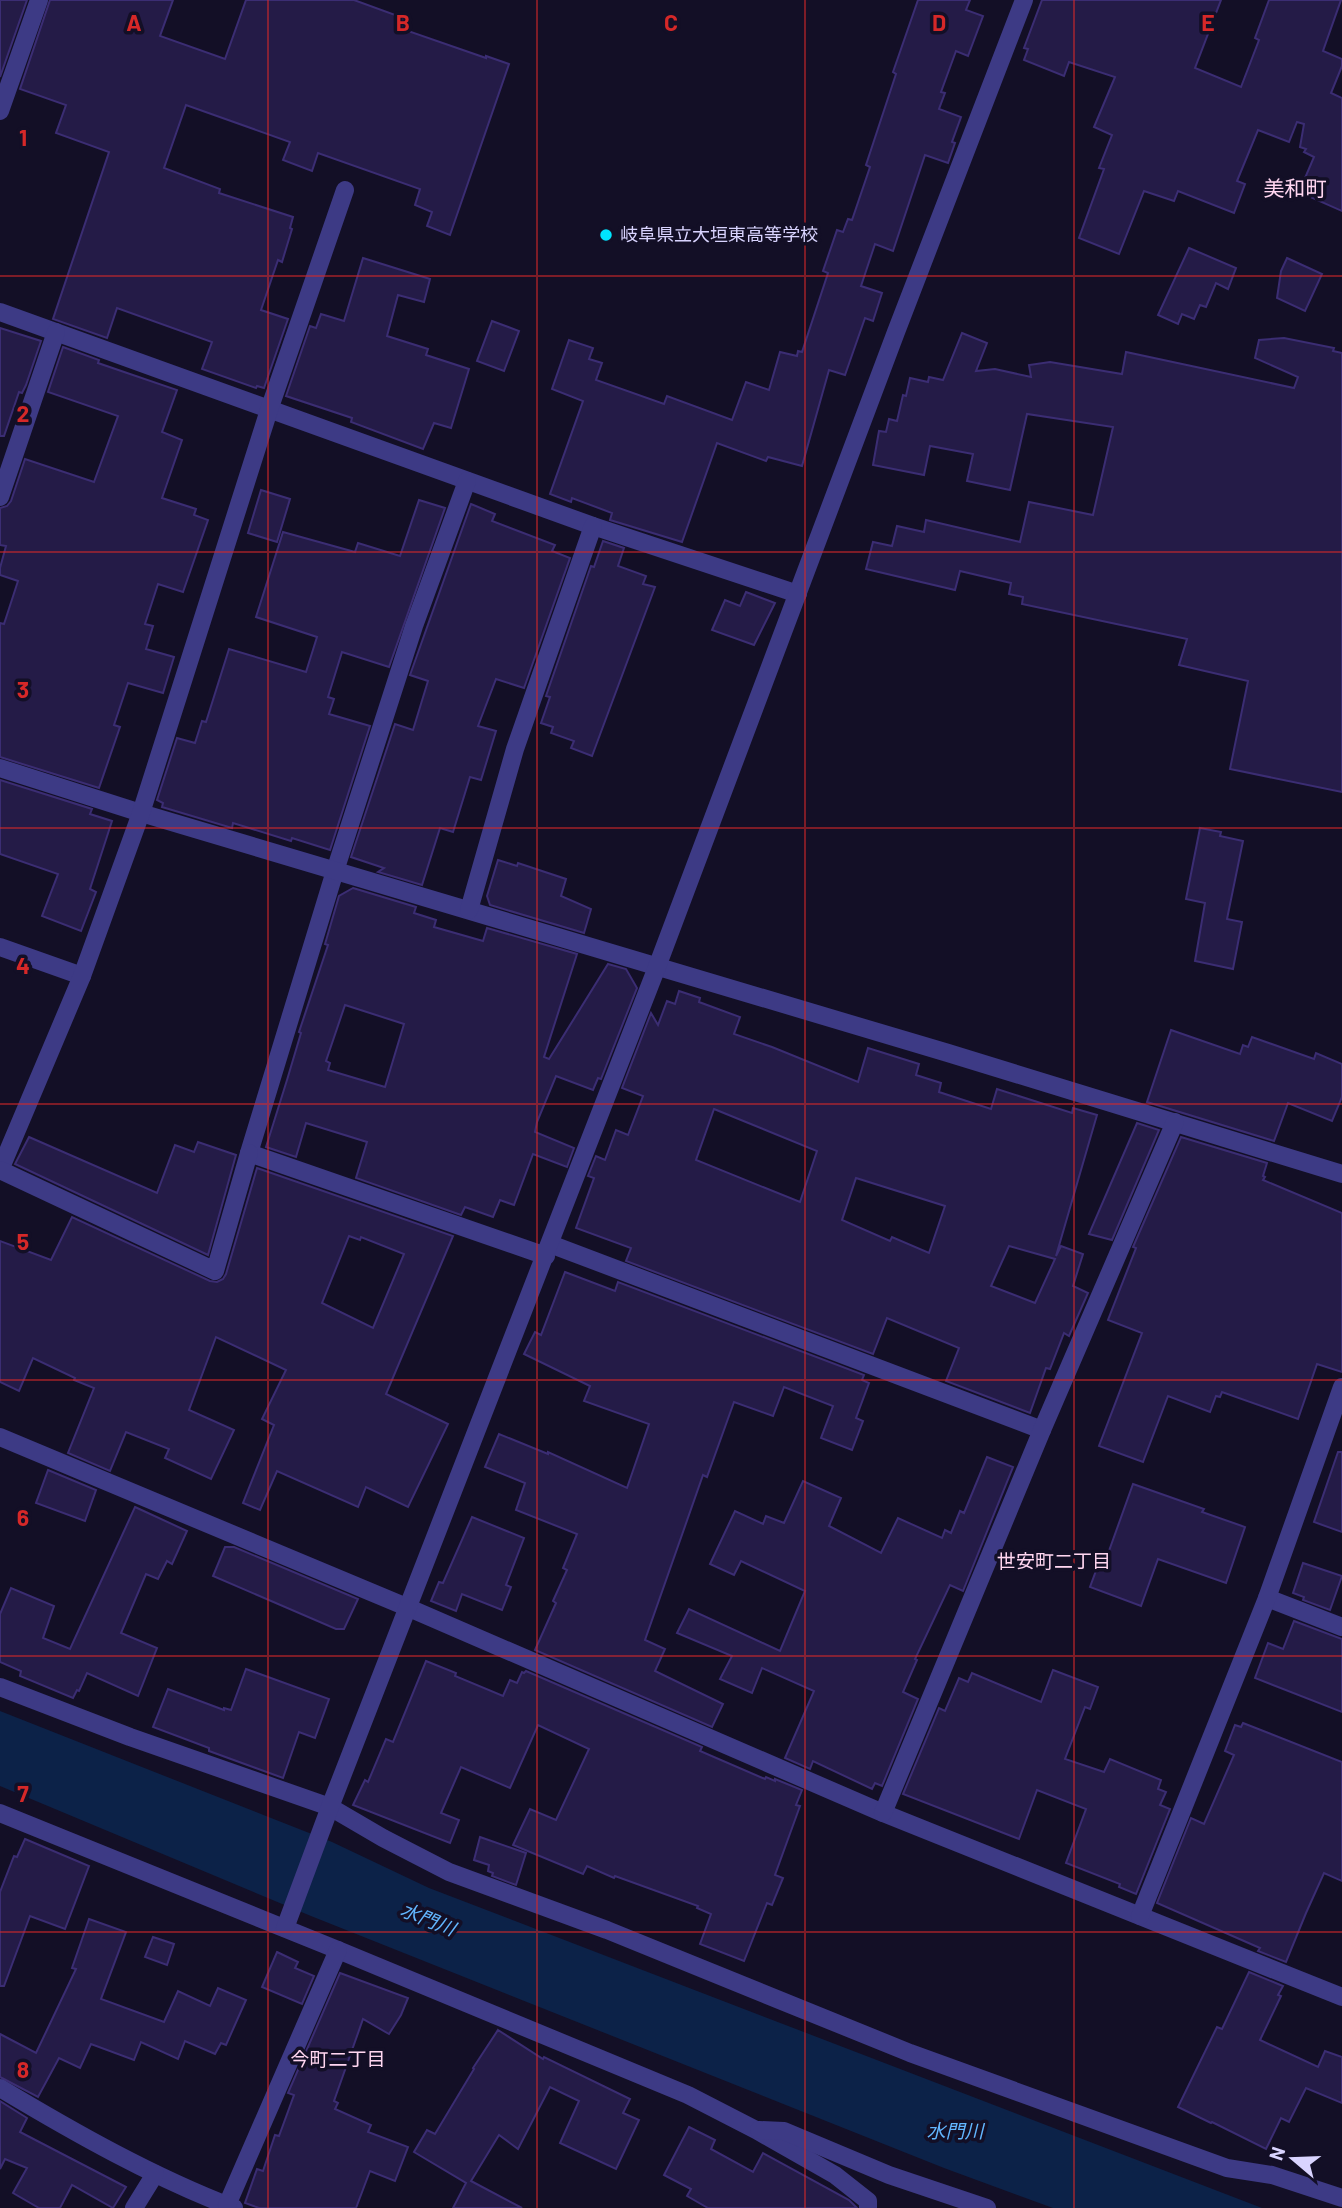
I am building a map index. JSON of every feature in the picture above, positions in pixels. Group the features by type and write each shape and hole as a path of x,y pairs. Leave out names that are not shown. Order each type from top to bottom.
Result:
{"street":[{"path":"0,111 40,0"},
{"path":"288,1920 657,967 1024,0"},
{"path":"345,190 269,410 141,813 82,976 0,1170 215,1271 335,871 414,626 467,481"},
{"path":"0,312 593,526 798,594"},
{"path":"0,497 57,332"},
{"path":"469,910 515,749 593,526"},
{"path":"0,768 141,813 935,1049 1342,1174"},
{"path":"0,947 82,976"},
{"path":"883,1813 1042,1430 1175,1122"},
{"path":"249,1153 548,1250 1042,1430"},
{"path":"1140,1916 1267,1598 1342,1387"},
{"path":"0,1437 409,1608 883,1813 1342,1997"},
{"path":"1267,1598 1342,1627"},
{"path":"0,1687 130,1737 330,1808 449,1872 607,1930 910,2053 1227,2168 1272,2175 1342,2198"},
{"path":"0,1813 288,1920 338,1950 688,2095 835,2175 868,2202 868,2208"},
{"path":"0,2088 49,2118 155,2174 231,2207 338,1950"},
{"path":"756,2130 784,2131 889,2175 987,2208"},
{"path":"134,2208 155,2174"}],"water":[{"name":"水門川","path":"0,1711 332,1842 429,1888 1262,2208 1053,2208 944,2168 311,1916 0,1786"}],"building":[{"path":"0,0 27,0 0,77"},
{"path":"50,0 173,0 160,36 225,59 246,0 354,0 409,20 405,30 509,64 450,235 427,226 432,212 415,205 420,189 318,153 312,171 283,160 290,142 186,105 164,168 220,189 219,193 293,217 282,262 278,260 261,310 288,319 264,388 256,388 202,369 212,342 117,308 107,338 53,319 109,152 56,133 66,105 20,89"},
{"path":"918,0 970,0 966,10 983,16 968,56 956,51 941,92 945,93 939,109 961,117 952,142 955,143 948,163 925,155 893,251 875,244 861,286 882,293 873,321 865,318 845,375 829,370 802,466 768,457 766,461 717,443 682,542 610,520 612,513 572,498 571,502 550,494 583,401 552,389 569,340 593,348 589,359 602,363 596,380 664,404 667,396 732,420 746,382 769,390 780,352 797,356 798,351 802,352 828,273 823,271 837,230 843,232 848,219 852,220 870,167 866,165 896,74 893,72"},
{"path":"1042,0 1221,0 1195,68 1241,87 1259,40 1255,38 1269,0 1341,0 1323,51 1342,59 1342,66 1331,93 1342,98 1342,211 1299,192 1314,157 1300,147 1304,124 1297,122 1289,142 1258,130 1237,181 1245,184 1234,213 1178,191 1174,201 1144,191 1119,254 1079,238 1104,169 1099,168 1112,135 1094,127 1115,77 1069,62 1064,76 1024,60 1028,49 1024,48"},
{"path":"1189,248 1236,268 1228,289 1216,283 1206,307 1200,305 1194,319 1182,314 1178,324 1158,315"},
{"path":"363,258 430,279 424,302 398,295 387,336 428,349 426,355 469,369 451,428 434,423 423,449 351,422 352,418 286,396 310,326 316,328 321,314 344,321"},
{"path":"1287,258 1322,274 1305,311 1277,298 1281,271"},
{"path":"492,321 519,331 504,371 477,361"},
{"path":"0,328 41,341 4,436 0,436"},
{"path":"962,333 987,343 976,371 995,369 1031,377 1029,365 1050,362 1122,374 1126,352 1294,388 1298,377 1255,358 1259,340 1284,338 1334,348 1333,351 1342,353 1342,792 1230,769 1248,681 1179,665 1187,639 1022,604 1023,597 1009,594 1011,583 960,571 955,590 866,569 873,542 892,546 897,526 924,532 926,520 1020,542 1029,502 1093,515 1113,427 1027,414 1010,490 967,481 973,454 930,446 924,475 873,465 879,431 886,432 889,419 897,421 910,378 928,382 929,377 943,380"},
{"path":"63,347 99,360 98,363 177,390 162,432 182,440 162,498 196,509 194,515 208,520 183,592 158,584 145,624 153,626 146,649 174,657 163,693 128,683 114,725 120,727 99,788 0,757 0,623 4,624 18,581 0,575 6,546 0,545 0,508 11,501 25,459 94,482 118,416 48,392"},
{"path":"261,490 290,499 277,542 248,533"},
{"path":"419,500 445,508 389,667 342,652 328,697 334,699 329,714 370,726 330,850 233,823 232,828 162,807 163,803 157,800 177,738 195,743 202,721 206,722 229,649 306,672 317,637 256,617 283,532 355,552 358,543 400,556"},
{"path":"471,504 495,514 492,521 555,545 552,551 570,558 524,688 496,679 478,726 496,731 481,780 470,777 453,832 440,828 422,885 378,872 384,868 351,857 395,724 413,730 428,681 410,675"},
{"path":"603,541 624,548 618,566 646,576 643,584 655,587 592,756 571,748 574,741 551,733 553,727 541,723 550,697 546,696 591,566 594,567"},
{"path":"746,592 775,603 754,645 712,630 725,600 740,606"},
{"path":"0,780 92,809 90,814 112,821 90,889 96,892 81,931 42,916 58,874 0,854"},
{"path":"1200,828 1221,832 1220,836 1243,841 1227,919 1242,922 1233,969 1195,961 1205,903 1186,899"},
{"path":"498,860 517,866 518,863 566,879 561,896 591,909 584,933 490,905 487,896"},
{"path":"353,888 416,907 414,913 436,920 434,927 483,941 487,928 577,954 544,1057 549,1059 608,964 626,969 637,988 601,1079 598,1078 593,1090 556,1076 537,1122 535,1132 574,1148 567,1167 533,1154 514,1205 500,1200 493,1217 465,1207 461,1215 356,1178 367,1142 306,1123 296,1157 266,1147 301,1033 299,1032 328,945 325,944 339,896","holes":["345,1005 404,1024 385,1087 328,1070 330,1063 326,1061"]},
{"path":"679,991 700,998 699,1002 740,1017 734,1034 858,1082 868,1048 919,1064 916,1075 941,1083 939,1092 991,1109 997,1089 1072,1113 1073,1108 1097,1115 1056,1256 1061,1246 1083,1254 1073,1286 1088,1293 1069,1336 1064,1333 1050,1369 1046,1368 1030,1413 946,1381 959,1348 887,1318 873,1354 626,1261 631,1248 576,1228 594,1178 588,1176 596,1156 605,1160 616,1130 628,1135 643,1096 622,1088 651,1013 658,1025 667,1001 675,1004","holes":["714,1109 817,1151 800,1202 696,1160","856,1178 945,1206 929,1253 892,1237 890,1241 842,1220","1009,1246 1055,1259 1035,1303 991,1286"]},
{"path":"1171,1030 1240,1054 1243,1045 1248,1047 1252,1037 1314,1059 1316,1053 1342,1064 1342,1097 1332,1121 1288,1103 1274,1141 1147,1102"},
{"path":"1137,1123 1159,1130 1112,1240 1089,1234"},
{"path":"29,1137 157,1193 175,1145 194,1152 198,1142 236,1155 208,1255 15,1164"},
{"path":"1181,1137 1267,1163 1263,1180 1342,1213 1342,1372 1317,1364 1298,1419 1222,1392 1220,1397 1216,1396 1210,1412 1168,1396 1143,1462 1099,1446 1142,1333 1108,1320 1136,1248 1133,1247"},
{"path":"257,1168 453,1236 386,1394 448,1424 408,1507 366,1487 358,1507 277,1471 260,1510 243,1503 274,1425 262,1419 286,1370 216,1337 189,1410 234,1430 211,1479 165,1458 169,1449 126,1432 110,1471 68,1453 94,1388 33,1358 19,1391 0,1382 0,1241 51,1260 72,1217 210,1281 217,1282 226,1274","holes":["349,1236 360,1240 361,1237 404,1254 373,1328 322,1303"]},
{"path":"565,1272 615,1291 618,1282 864,1375 862,1380 869,1383 856,1418 863,1421 852,1450 821,1438 833,1406 784,1387 773,1416 734,1402 707,1477 703,1475 645,1640 665,1649 655,1671 723,1704 712,1727 535,1650 556,1603 553,1601 567,1570 563,1568 577,1534 516,1510 525,1483 485,1467 499,1434 548,1452 627,1488 649,1424 584,1401 590,1386 524,1354 535,1332 541,1335"},
{"path":"1338,1452 1342,1452 1342,1532 1314,1522"},
{"path":"987,1457 1013,1467 963,1591 950,1585 915,1659 917,1660 903,1692 918,1699 882,1786 875,1783 872,1789 813,1761 810,1769 785,1758 814,1691 762,1668 752,1693 720,1679 732,1656 677,1633 689,1609 780,1651 805,1591 741,1561 734,1575 710,1564 735,1511 763,1524 766,1516 784,1523 803,1481 841,1498 829,1526 881,1553 898,1518 942,1538 945,1530 951,1533 960,1511 964,1513"},
{"path":"48,1470 96,1490 85,1521 36,1503"},
{"path":"1133,1484 1204,1509 1202,1512 1245,1527 1226,1583 1158,1559 1141,1606 1090,1587 1100,1560 1105,1562"},
{"path":"135,1507 187,1531 172,1564 167,1561 158,1579 146,1574 121,1633 157,1648 138,1696 87,1673 73,1698 20,1676 21,1671 0,1662 0,1614 11,1588 54,1606 43,1638 70,1649"},
{"path":"472,1517 524,1538 506,1585 511,1587 502,1610 462,1594 456,1611 431,1601 439,1582 443,1583"},
{"path":"225,1547 234,1547 358,1599 344,1629 336,1629 213,1576"},
{"path":"1303,1563 1342,1576 1330,1610 1303,1600 1304,1597 1293,1593"},
{"path":"1294,1621 1342,1639 1342,1712 1255,1678 1268,1643 1283,1649"},
{"path":"426,1661 503,1696 510,1680 517,1683 522,1672 526,1671 702,1747 700,1751 765,1779 775,1779 802,1790 796,1805 800,1806 775,1875 783,1878 772,1905 767,1903 744,1961 700,1944 711,1914 697,1908 698,1906 615,1876 614,1878 587,1866 583,1874 513,1845 530,1809 556,1820 589,1749 538,1725 510,1788 461,1767 441,1813 459,1820 450,1843 353,1805 365,1780 368,1782 386,1739 393,1742"},
{"path":"246,1669 329,1699 315,1738 299,1732 283,1778 153,1727 168,1689 224,1710 231,1710"},
{"path":"1053,1670 1098,1687 1090,1709 1085,1707 1065,1759 1104,1772 1110,1759 1161,1780 1158,1789 1166,1792 1160,1805 1170,1809 1136,1894 1119,1887 1120,1884 1066,1863 1086,1809 1037,1790 1019,1839 903,1794 939,1708 945,1711 959,1678 968,1682 972,1673 1041,1702"},
{"path":"1243,1723 1342,1762 1342,1881 1324,1873 1286,1962 1157,1903 1191,1818 1204,1824 1234,1755 1225,1751 1235,1725 1241,1727"},
{"path":"480,1837 526,1853 516,1885 492,1876 493,1873 488,1871 489,1865 474,1860"},
{"path":"25,1839 89,1866 65,1929 30,1916 4,1986 0,1986 0,1892 14,1856 17,1857"},
{"path":"89,1919 126,1932 101,1999 164,2022 178,1991 210,2006 218,1988 246,2000 226,2045 221,2043 215,2054 185,2041 178,2059 141,2042 134,2060 91,2044 80,2068 59,2058 38,2097 0,2077 0,2034 36,2053 76,1969 72,1968"},
{"path":"153,1937 174,1944 167,1965 145,1957"},
{"path":"277,1952 298,1962 295,1968 314,1976 302,2004 262,1987"},
{"path":"1249,1972 1283,1986 1260,2040 1318,2067 1325,2051 1342,2057 1342,2103 1306,2088 1289,2122 1281,2118 1266,2149 1178,2107 1217,2027 1222,2029"},
{"path":"340,1973 408,1998 389,2034 363,2019 334,2101 338,2103 335,2109 371,2125 368,2132 408,2147 395,2181 370,2171 356,2208 259,2208 245,2203 257,2169 263,2171 275,2135 279,2136 294,2095 288,2093"},
{"path":"498,2030 543,2059 544,2057 630,2099 623,2113 639,2120 616,2169 560,2143 579,2101 550,2087 518,2149 499,2135 471,2181 522,2208 453,2208 466,2183 414,2152 427,2130 435,2134"},
{"path":"0,2101 27,2118 20,2132 126,2187 113,2208 72,2185 60,2208 39,2208 13,2193 27,2168 5,2159 0,2169"},
{"path":"689,2127 715,2140 711,2149 753,2172 763,2153 849,2200 857,2208 708,2208 687,2196 691,2189 664,2175"}],"place":[{"name":"岐阜県立大垣東高等学校","path":"606,235"}],"district":[{"name":"美和町","path":"1295,189"},
{"name":"世安町二丁目","path":"1054,1561"},
{"name":"今町二丁目","path":"338,2059"}]}
